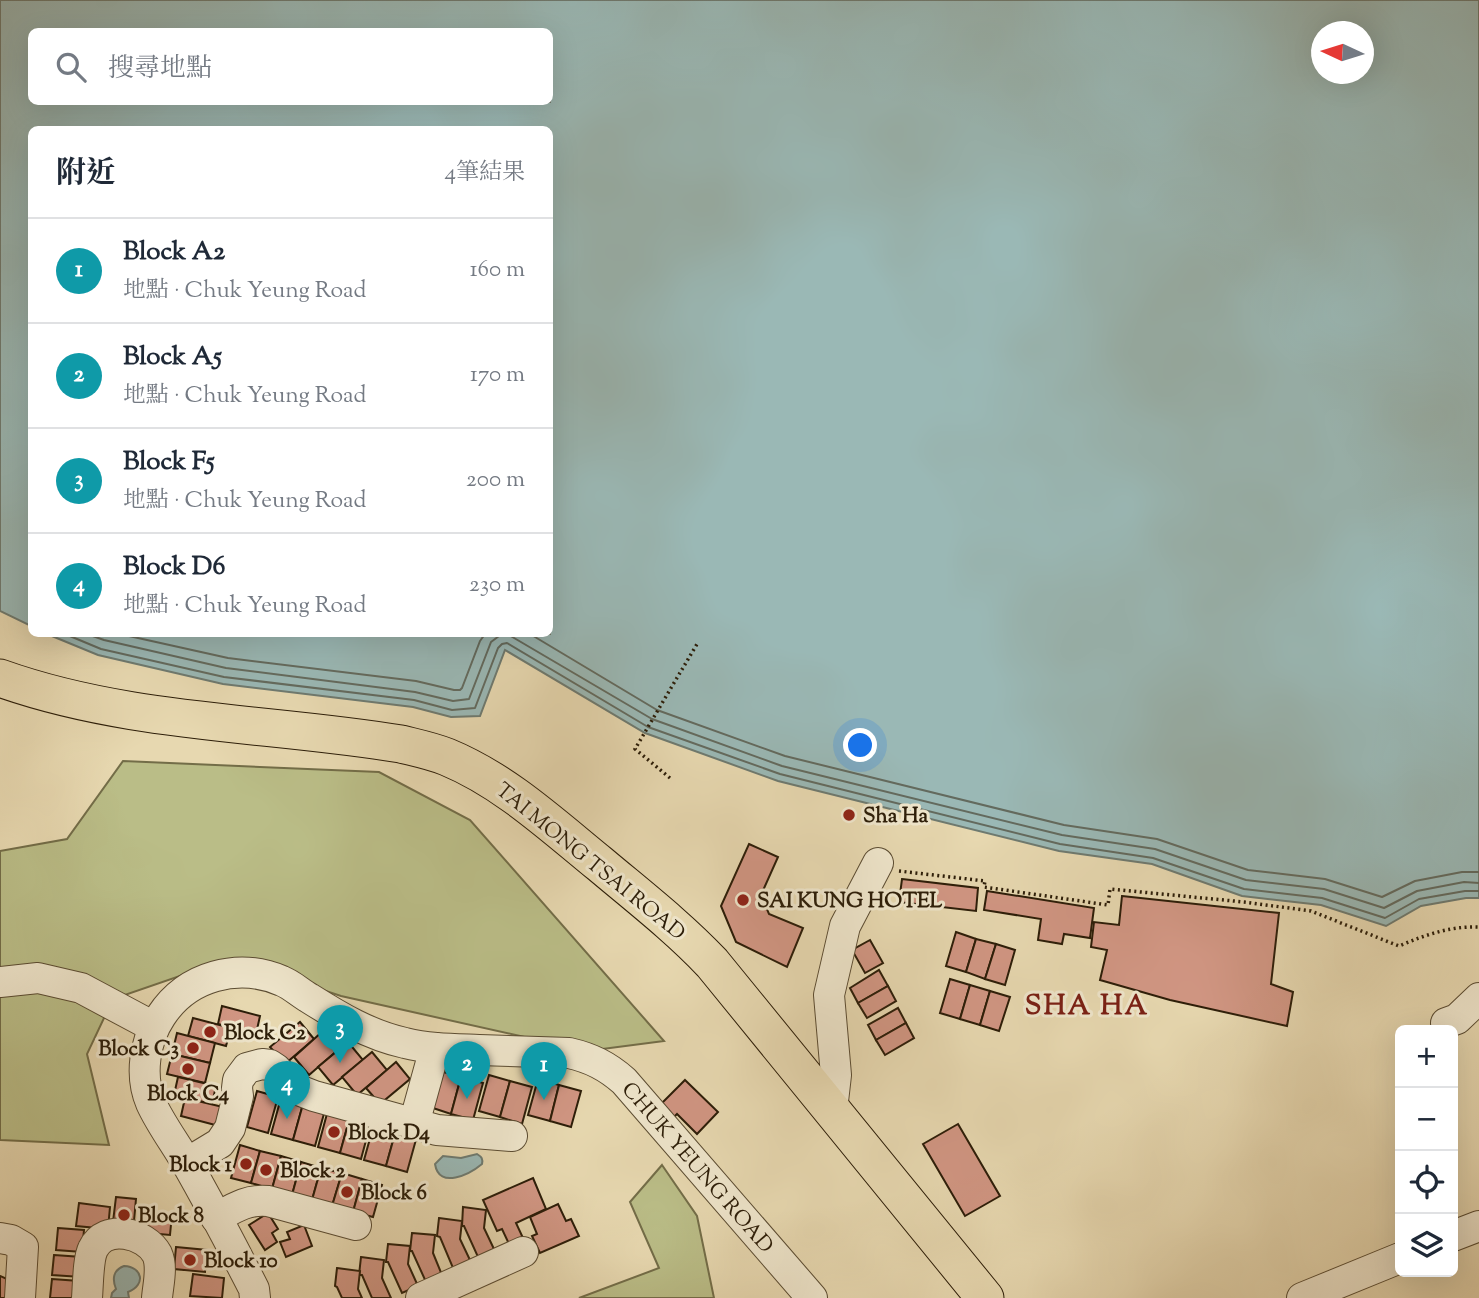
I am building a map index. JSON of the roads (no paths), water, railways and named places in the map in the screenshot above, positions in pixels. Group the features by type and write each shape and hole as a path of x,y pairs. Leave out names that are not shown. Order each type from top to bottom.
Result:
{"main road":[{"name":"TAI MONG TSAI ROAD","path":"0,678 36,691 114,708 401,744 445,757 493,781 523,802 655,909 697,947 985,1298"}],"street":[{"path":"832,1110 836,1075 829,995 845,926 878,863"},
{"name":"CHUK YEUNG ROAD","path":"255,1298 254,1289 216,1217 151,1102 145,1077 146,1051 154,1027 168,1005 187,988 210,977 235,972 260,973 284,982 341,1018 404,1043 435,1048 569,1053 597,1062 624,1081 812,1298"},
{"path":"0,982 38,978 81,988 154,1027"},
{"path":"1461,1021 1479,998"},
{"path":"414,1124 435,1048"},
{"path":"187,1163 220,1143 230,1128 238,1096 238,1080 247,1068 262,1064 276,1069 288,1083 305,1093 437,1130 512,1136"},
{"path":"216,1217 239,1204 259,1200 356,1225"},
{"path":"1458,1234 1479,1226"},
{"path":"87,1298 93,1248 102,1238 118,1234 145,1241 156,1252 159,1259 157,1298"},
{"path":"0,1238 11,1240 23,1247 20,1298"},
{"path":"421,1298 523,1252"},
{"path":"1302,1298 1395,1260"}],"water":[{"path":"0,0 1479,0 1479,898 1421,906 1386,926 1321,905 1242,896 1152,864 1059,851 778,781 645,733 505,650 480,716 451,717 413,707 223,684 98,655 54,637 553,637 553,126 28,126 28,625 0,611"},
{"path":"477,1154 482,1158 482,1164 456,1178 442,1176 435,1164 443,1156 461,1158"},
{"path":"124,1266 135,1270 140,1281 128,1292 129,1298 111,1298 116,1289 114,1275"}],"place":[{"name":"Sha Ha","path":"849,815"},
{"name":"SAI KUNG HOTEL","path":"743,900"},
{"name":"Block C2","path":"210,1032"},
{"name":"Block C3","path":"193,1048"},
{"name":"Block F5","path":"340,1063"},
{"name":"Block C4","path":"188,1069"},
{"name":"Block A5","path":"467,1099"},
{"name":"Block A2","path":"544,1100"},
{"name":"Block D6","path":"287,1119"},
{"name":"Block D4","path":"334,1132"},
{"name":"Block 1","path":"246,1164"},
{"name":"Block 2","path":"266,1170"},
{"name":"Block 6","path":"347,1192"},
{"name":"Block 8","path":"124,1215"},
{"name":"Block 10","path":"190,1260"}],"district":[{"name":"SHA HA","path":"1087,1004"}]}
